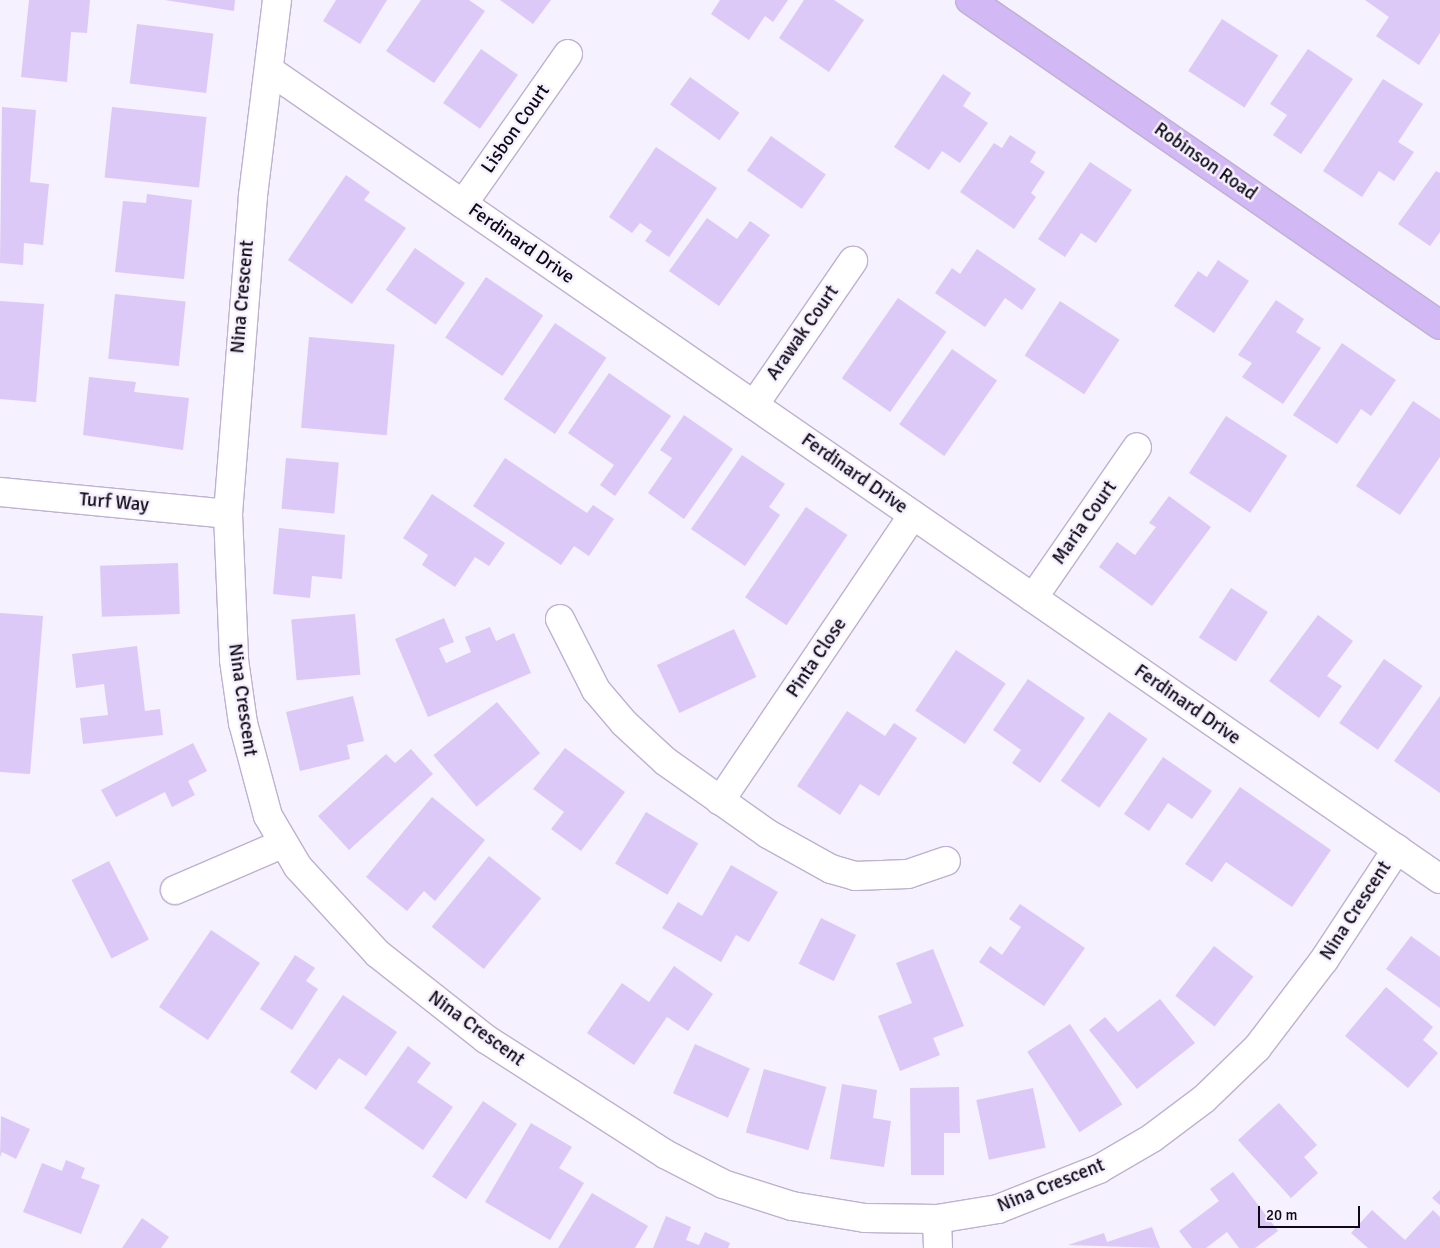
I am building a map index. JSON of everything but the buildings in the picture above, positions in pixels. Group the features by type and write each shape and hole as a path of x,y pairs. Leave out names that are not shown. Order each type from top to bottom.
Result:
{"highway":[{"name":"Robinson Road","path":"970,0 1440,325"}],"street":[{"name":"Nina Crescent","path":"277,0 239,347 228,514 234,660 243,723 253,770 282,844 334,911 378,954 486,1040 665,1154 723,1184 792,1206 865,1218 936,1219 998,1209 1099,1169 1152,1138 1204,1099 1263,1041 1324,960 1397,849"},
{"name":"Lisbon Court","path":"463,204 568,54"},
{"name":"Ferdinard Drive","path":"268,70 1440,879"},
{"name":"Arawak Court","path":"754,405 853,261"},
{"name":"Maria Court","path":"1032,598 1137,447"},
{"name":"Turf Way","path":"0,492 228,514"},
{"name":"Pinta Close","path":"720,801 913,515"},
{"path":"560,619 596,690 624,723 720,801 797,852 847,874 908,874 946,861"},
{"path":"174,890 282,844"},
{"path":"936,1219 938,1248"}]}
